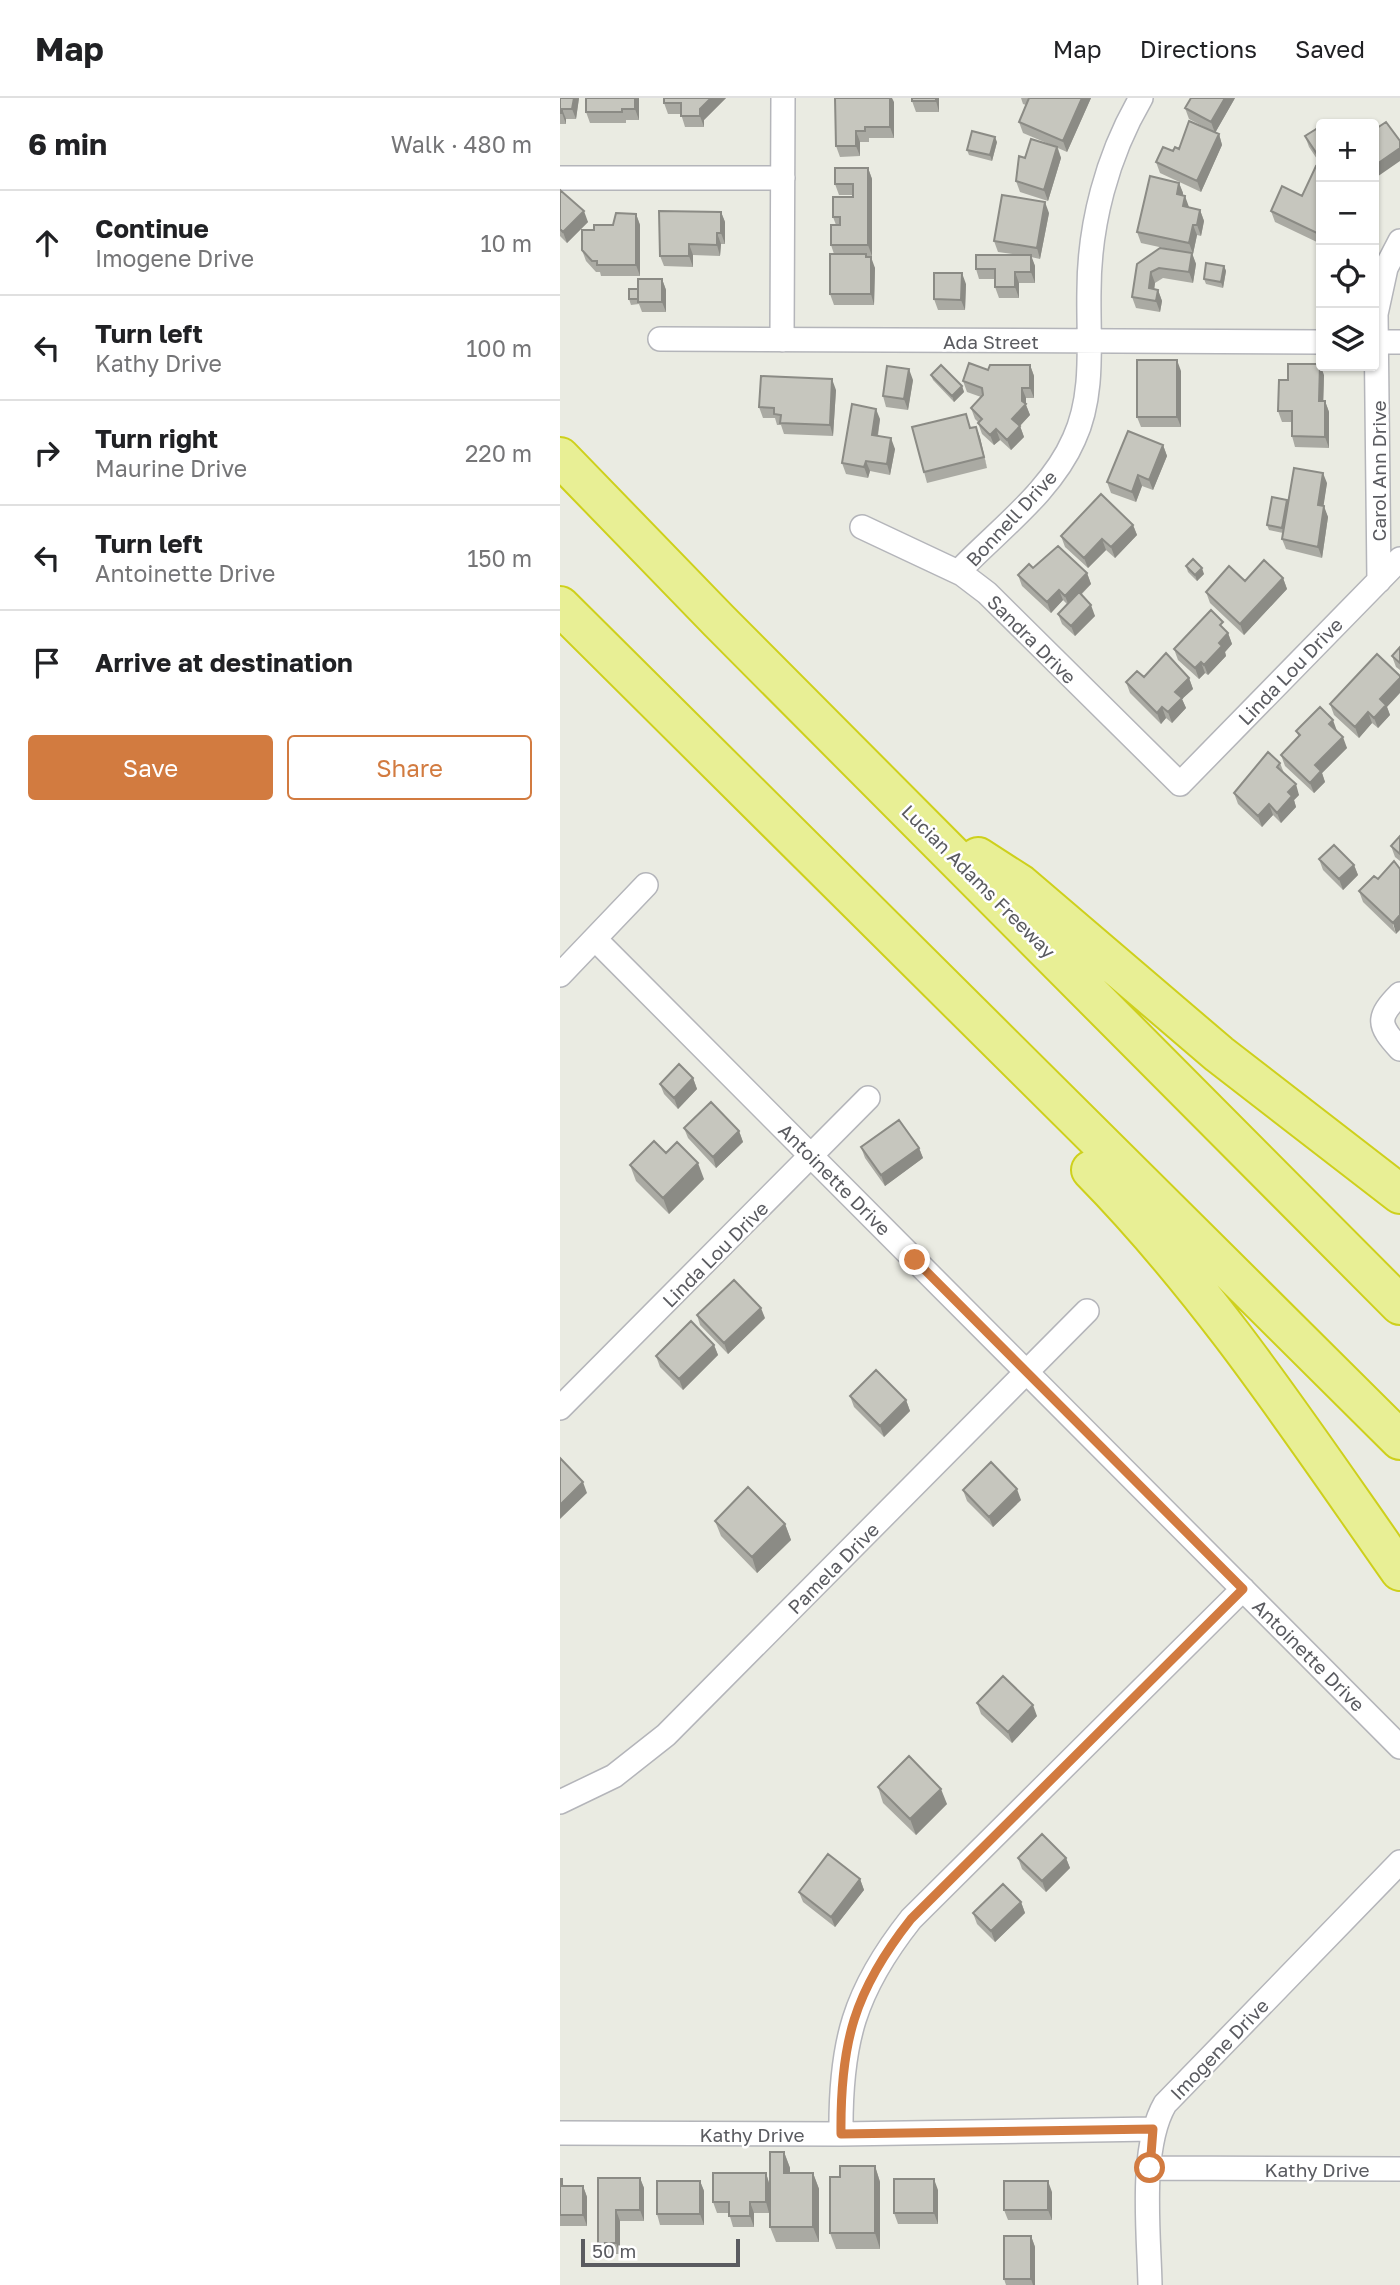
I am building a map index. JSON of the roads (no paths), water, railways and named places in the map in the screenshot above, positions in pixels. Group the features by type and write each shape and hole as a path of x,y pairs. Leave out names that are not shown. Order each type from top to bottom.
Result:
{"highway":[{"name":"Lucian Adams Freeway","path":"560,457 719,621 1400,1305"},
{"path":"560,606 1400,1440"},
{"path":"916,818 1020,884 1219,1054 1400,1194"},
{"path":"809,853 915,991 1142,1222 1223,1323 1400,1571"}],"street":[{"path":"782,340 783,98"},
{"name":"Bonnell Drive","path":"962,574 963,567 1051,478 1069,451 1085,403 1090,257 1098,211 1128,121 1141,98"},
{"path":"560,178 783,178"},
{"name":"Carol Ann Drive","path":"1378,308 1381,283 1400,241"},
{"name":"Ada Street","path":"660,339 1316,342"},
{"path":"1379,342 1400,342"},
{"name":"Carol Ann Drive","path":"1375,371 1379,581"},
{"name":"Sandra Drive","path":"862,527 962,574 987,593 1180,784"},
{"name":"Linda Lou Drive","path":"1180,784 1400,559"},
{"path":"560,975 646,885"},
{"name":"Antoinette Drive","path":"595,939 1400,1747"},
{"path":"1400,994 1389,1005 1382,1019 1383,1030 1400,1049"},
{"name":"Linda Lou Drive","path":"560,1408 868,1098"},
{"name":"Pamela Drive","path":"560,1802 614,1776 666,1735 1087,1311"},
{"path":"841,2134 841,2089 846,2050 860,2002 881,1957 920,1909 1243,1589"},
{"name":"Imogene Drive","path":"1150,2285 1150,2168 1153,2129 1166,2104 1400,1862"},
{"name":"Kathy Drive","path":"560,2133 841,2134 1153,2129"},
{"name":"Kathy Drive","path":"1150,2168 1400,2169"}]}
